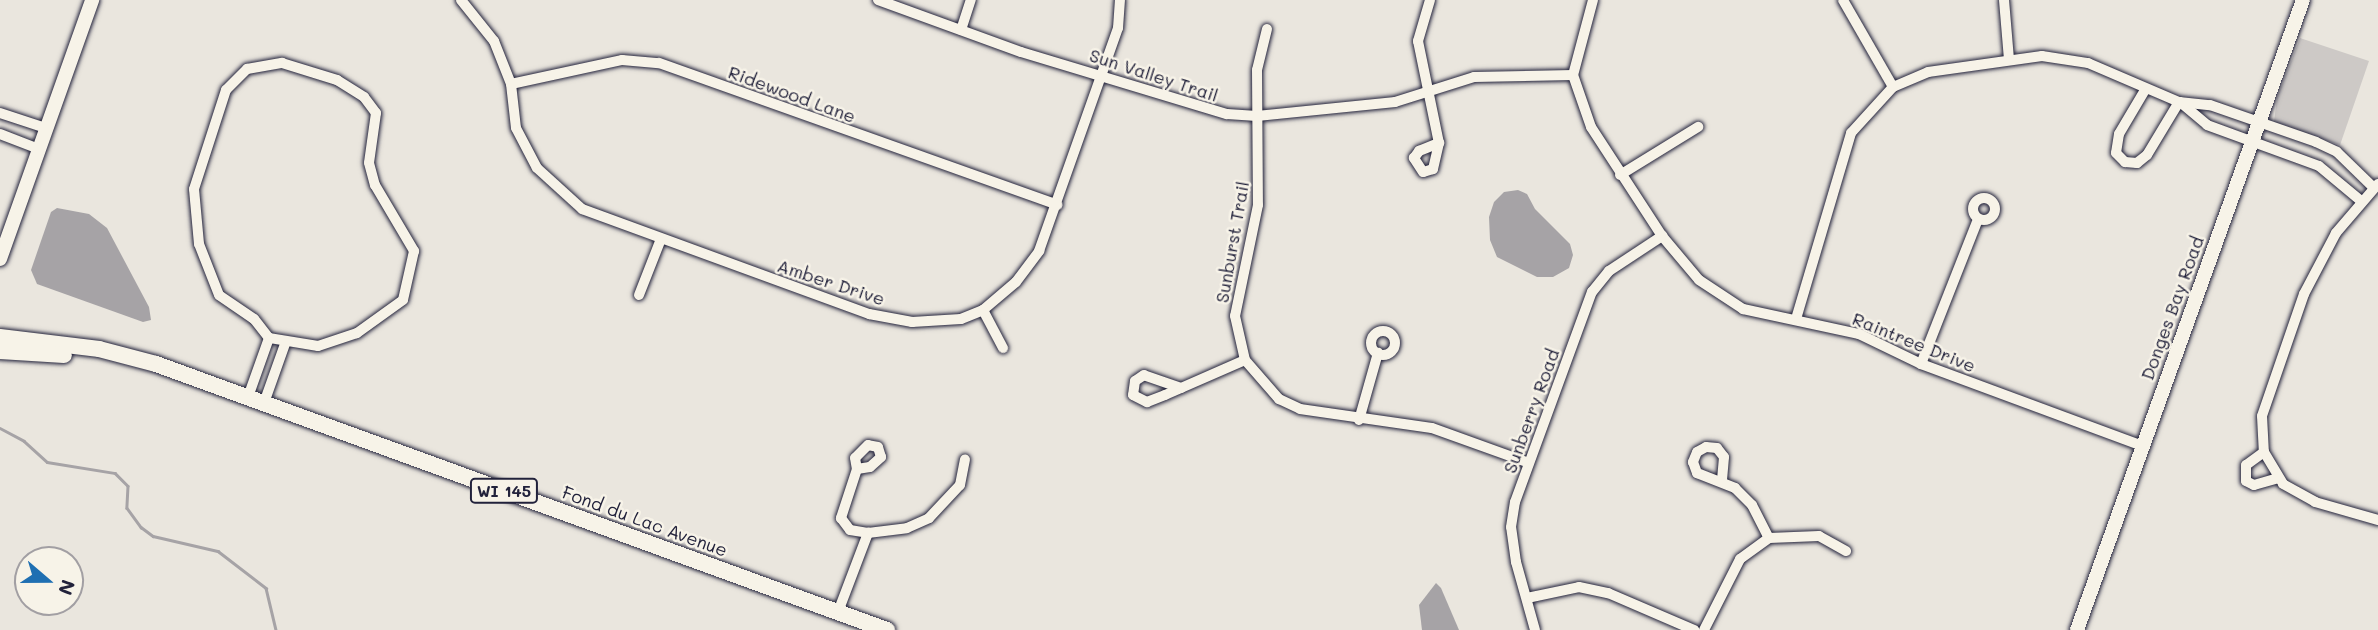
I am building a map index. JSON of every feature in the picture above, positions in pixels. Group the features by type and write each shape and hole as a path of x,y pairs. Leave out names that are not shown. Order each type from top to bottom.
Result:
{"main road":[{"path":"0,326 19,339"},
{"name":"Fond du Lac Avenue","path":"0,337 120,354 256,400 887,630"},
{"name":"Fond du Lac Avenue","path":"0,351 84,356 191,378"}],"street":[{"path":"0,259 92,0"},
{"name":"Amber Drive","path":"461,0 494,41 511,84 516,128 537,168 554,188 582,209 869,314 912,322 961,319 984,310 1016,282 1039,251 1118,28 1120,0"},
{"name":"Sun Valley Trail","path":"878,0 961,30 1227,114 1258,116 1352,108 1429,91 1474,77 1573,75"},
{"path":"961,30 971,0"},
{"path":"1430,0 1418,41 1439,144"},
{"path":"1573,75 1593,0"},
{"path":"1843,0 1893,87"},
{"path":"2004,0 2009,60"},
{"name":"Donges Bay Road","path":"2077,630 2303,0"},
{"name":"Sunburst Trail","path":"1267,29 1257,70 1258,205 1236,316 1245,360 1279,399 1328,416 1432,428 1529,463"},
{"path":"1796,318 1851,134 1893,87 1928,72 2009,60 2066,57 2179,102 2210,105 2259,121 2337,152 2376,185 2336,233 2304,294 2262,416 2264,452 2278,478 2315,502 2378,520"},
{"name":"Ridewood Lane","path":"511,84 622,60 659,64 1057,205"},
{"path":"282,63 337,80 364,97 376,113 369,163 375,185 414,251 403,300 381,319 318,346 285,344 269,338 254,319 219,295 199,244 194,189 226,90 247,69 282,63"},
{"name":"Raintree Drive","path":"1573,75 1591,127 1620,175 1662,236 1699,280 1744,309 1796,318 1859,334 1921,363 2143,446"},
{"path":"2145,90 2119,134 2116,153 2125,162 2137,163 2147,155 2179,102"},
{"path":"2179,102 2207,125 2319,166 2361,201"},
{"path":"0,113 46,128"},
{"path":"1620,175 1698,127"},
{"path":"0,134 39,149"},
{"path":"1921,363 1978,219"},
{"name":"Sunberry Road","path":"1535,630 1511,527 1529,463 1592,292 1609,271 1662,236"},
{"path":"639,295 661,239"},
{"path":"984,310 1003,348"},
{"path":"256,400 269,338"},
{"path":"256,400 285,344"},
{"path":"1359,420 1378,353"},
{"path":"1181,388 1245,360"},
{"path":"2264,452 2246,465 2246,481 2254,485 2278,478"},
{"path":"858,469 841,518 850,530 868,533 907,528 929,519 960,485 965,459"},
{"path":"1722,480 1752,505 1769,538"},
{"path":"838,612 868,533"},
{"path":"1704,630 1740,559 1769,538 1819,536 1846,551"},
{"path":"1527,598 1579,587 1608,593 1694,630"}],"shaded area":[{"path":"2300,38 2369,61 2340,145 2274,122 2277,98"},
{"path":"1518,190 1527,194 1535,209 1570,244 1573,255 1569,268 1553,277 1537,277 1497,257 1490,240 1489,217 1494,202 1504,192"},
{"path":"57,208 89,214 107,228 149,307 151,320 143,322 37,284 31,270 51,212"},
{"path":"1436,583 1441,588 1459,630 1422,630 1419,605"}],"waterway":[{"path":"0,428 24,441 47,462 115,473 128,486 127,508 141,527 153,536 218,551 266,588 276,630"}]}
